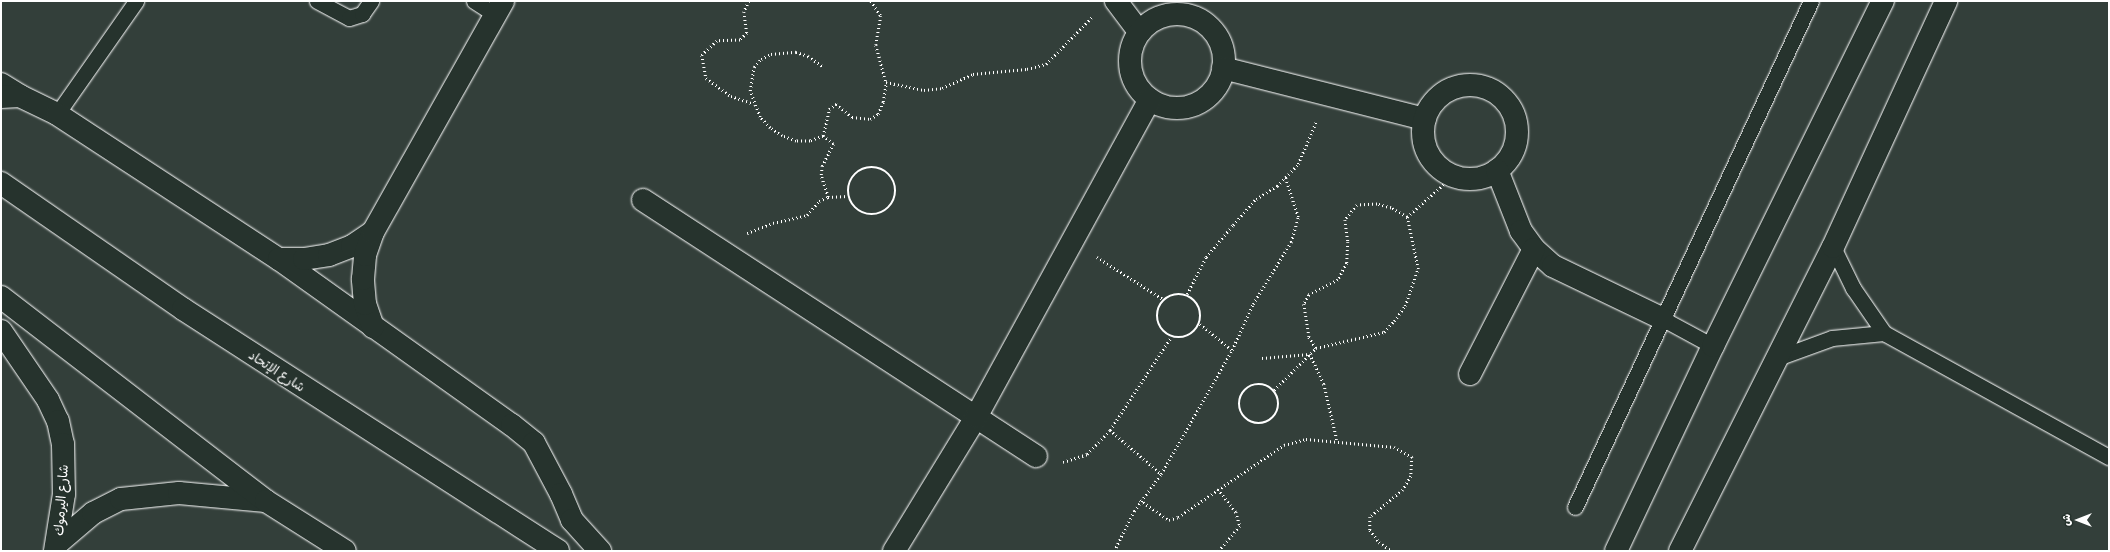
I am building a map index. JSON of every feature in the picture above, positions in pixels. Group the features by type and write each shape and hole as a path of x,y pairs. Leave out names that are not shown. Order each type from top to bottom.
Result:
{"main road":[{"path":"1116,1 1139,32"},
{"path":"1616,551 1713,346 1883,1"},
{"path":"1680,551 1780,357 1833,247 1946,1"},
{"path":"372,327 365,304 363,279 365,255 373,232 499,8"},
{"path":"1199,9 1206,24 1221,44 1223,68 1214,90 1195,104 1172,107 1150,99 1141,91 1130,68 1133,43 1139,32 1148,23 1171,14 1199,9"},
{"path":"1223,68 1425,119"},
{"path":"1,84 11,97 57,114 279,259 534,443 561,494 572,520 600,551"},
{"path":"1469,84 1492,90 1510,106 1517,128 1512,152 1498,170 1476,178 1453,176 1443,170 1428,152 1423,130 1425,119 1430,108 1446,91 1469,84"},
{"path":"894,551 976,417 1071,240 1150,99"},
{"path":"1498,170 1521,231 1534,249 1553,266 1663,319"},
{"name":"شارع الإتحاد","path":"1,183 196,317 558,551"},
{"path":"643,200 1036,456"},
{"path":"279,259 304,259 329,255 352,246 373,232"},
{"path":"1470,374 1534,249"},
{"path":"1,297 266,501 345,551"},
{"name":"شارع اليرموك","path":"1,331 48,400 58,421 66,471 56,547"},
{"name":"شارع اليرموك","path":"56,547 93,513 121,499 179,493 266,501"}],"lane":[{"path":"57,114 136,1"},
{"path":"317,1 333,12 349,18 356,17 371,1"},
{"path":"474,1 499,8"},
{"path":"1575,507 1811,1"},
{"path":"1833,247 1853,288 1884,333 2109,457"},
{"path":"1663,319 1713,346"},
{"path":"1780,357 1832,338 1884,333"}],"path":[{"path":"749,1 744,12 747,33 740,40 717,41 702,55 706,78 731,96 755,104"},
{"path":"823,136 829,109 836,104 852,117 861,120 870,119 878,114 883,102 886,82 876,45 881,16 872,1"},
{"path":"886,82 924,90 942,88 973,74 1027,69 1046,64 1096,12"},
{"path":"823,136 810,140 796,140 782,136 770,128 760,117 750,91 750,78 761,59 771,54 796,52 808,56 824,67"},
{"path":"1187,294 1206,257 1228,231 1256,199 1277,186 1298,164 1328,95"},
{"path":"823,136 833,144 822,166 821,175 828,197"},
{"path":"872,167 883,169 891,176 896,186 896,197 891,207 882,213 871,215 861,213 852,206 848,196 853,175 862,169 872,167"},
{"path":"1408,217 1453,176"},
{"path":"1114,551 1140,500 1161,474 1232,350 1253,304 1292,242 1298,217 1285,177"},
{"path":"724,253 745,234 774,223 807,215 819,201 828,197 848,196"},
{"path":"1316,348 1309,337 1304,304 1309,296 1338,280 1347,263 1348,242 1345,220 1357,205 1370,204 1391,208 1408,217"},
{"path":"1274,390 1316,348 1384,332 1405,306 1418,269 1408,217"},
{"path":"1071,240 1163,300"},
{"path":"1170,294 1187,294 1199,306 1200,324 1188,337 1171,337 1163,332 1157,320 1158,307 1170,294"},
{"path":"1200,324 1232,350"},
{"path":"1036,456 1062,462 1087,454 1110,430 1171,337"},
{"path":"1262,358 1310,354"},
{"path":"1310,354 1324,384 1337,440"},
{"path":"1267,385 1274,390 1279,398 1279,407 1270,422 1261,425 1245,418 1239,402 1249,387 1267,385"},
{"path":"1110,430 1161,474"},
{"path":"1140,500 1169,520 1189,511 1218,489 1284,445 1306,439 1337,440 1394,448 1412,457 1411,476 1403,490 1370,517 1370,530 1379,542 1392,551"},
{"path":"1218,489 1236,512 1240,526 1219,551"}]}
